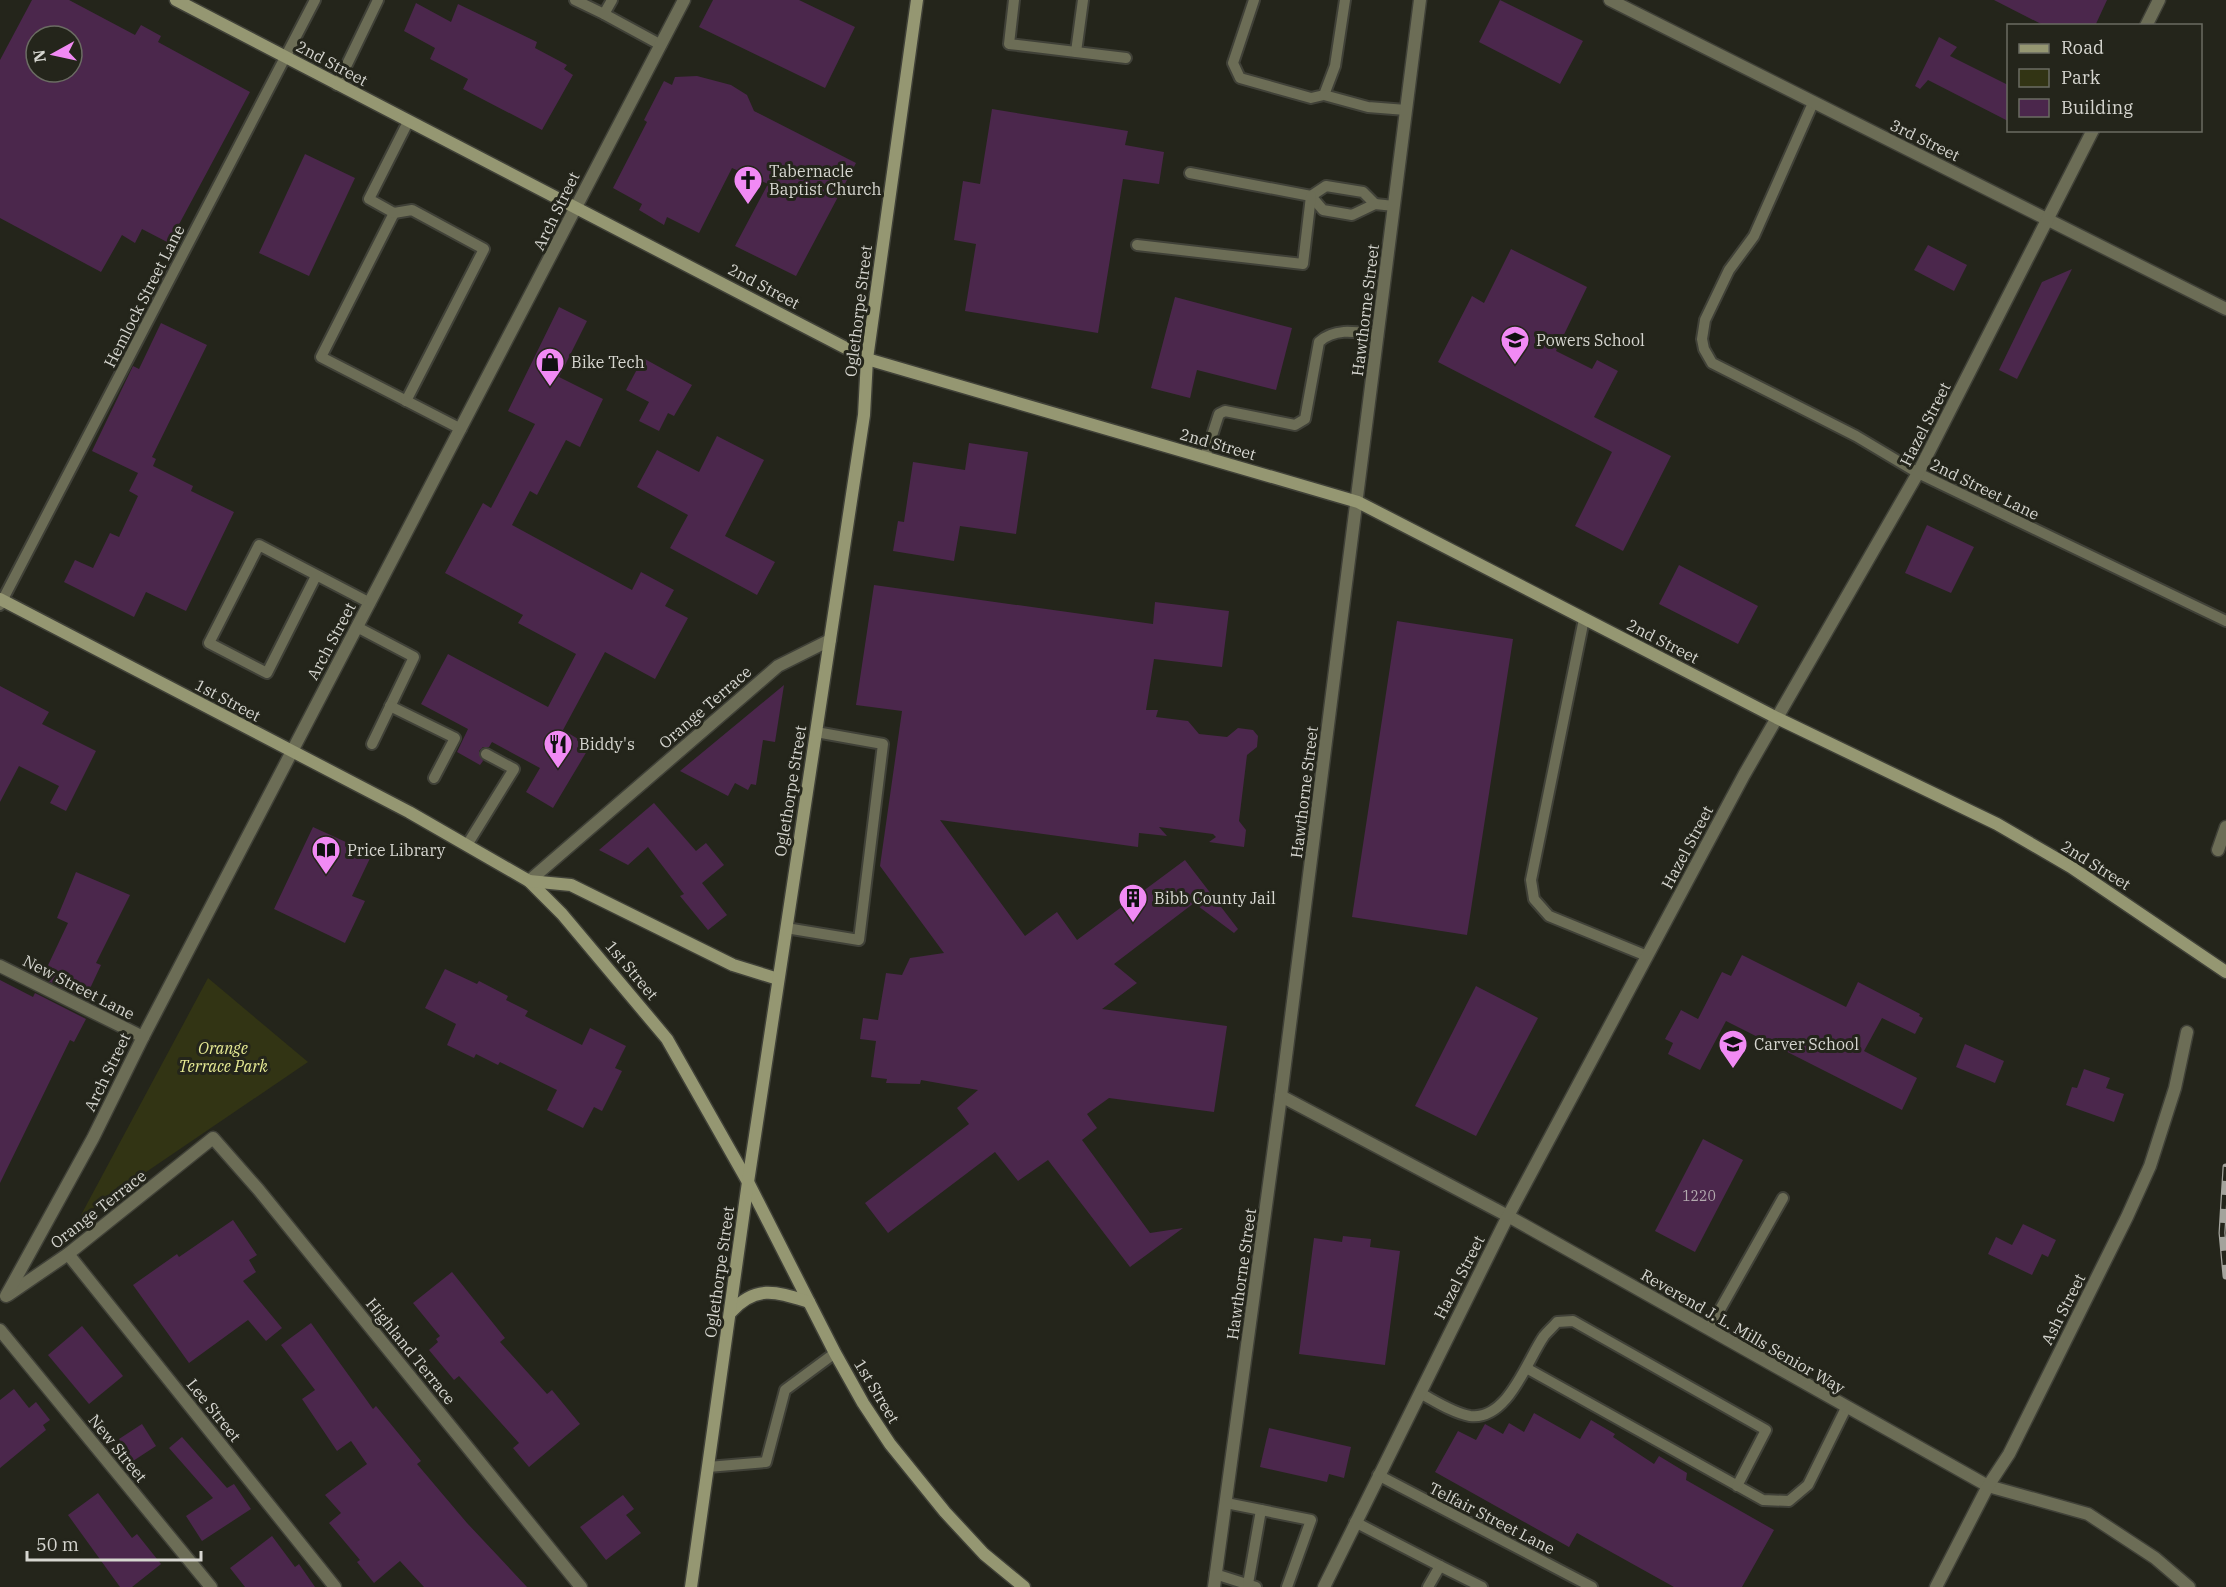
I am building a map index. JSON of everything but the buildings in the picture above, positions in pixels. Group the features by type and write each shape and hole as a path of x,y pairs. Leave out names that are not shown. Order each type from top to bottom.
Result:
{"street":[{"name":"2nd Street","path":"176,0 867,359 1358,502 1777,718 1997,824 2071,867 2226,972"},
{"name":"Arch Street","path":"2,1297 93,1138 291,752 568,227 573,208 684,0"},
{"name":"Oglethorpe Street","path":"691,1587 748,1182 864,415 867,359 917,0"},
{"name":"Hawthorne Street","path":"1214,1581 1281,1096 1420,0"},
{"name":"3rd Street","path":"1610,0 1813,104 2049,218 2226,309"},
{"path":"2147,24 2159,0"},
{"name":"Hazel Street","path":"1324,1587 1508,1216 1744,775 1918,473 2092,132"},
{"name":"1st Street","path":"1,601 467,845 529,881 562,914 667,1039 748,1182 835,1353 863,1403 890,1444 938,1503 984,1554 1024,1587"},
{"name":"Orange Terrace","path":"529,881 778,666 830,640"},
{"path":"2218,850 2226,827"},
{"path":"529,881 571,885 733,965 778,980"},
{"name":"New Street Lane","path":"0,966 143,1037"},
{"name":"Ash Street","path":"1936,1587 1988,1486 2009,1454 2146,1174 2175,1088 2187,1032"},
{"name":"Reverend J. L. Mills Senior Way","path":"1281,1096 1508,1216 1988,1486 2088,1514 2155,1558 2189,1587"},
{"name":"Orange Terrace","path":"2,1297 68,1254 213,1138"},
{"name":"Highland Terrace","path":"213,1138 273,1208 581,1587"},
{"name":"Lee Street","path":"68,1254 335,1587"},
{"path":"730,1313 743,1298 762,1293 783,1294 809,1302"},
{"name":"New Street","path":"0,1330 211,1587"}],"lane":[{"name":"Hemlock Street Lane","path":"1,601 315,0"},
{"path":"337,85 378,0"},
{"path":"575,0 661,45"},
{"path":"604,14 612,0"},
{"path":"1014,0 1009,44 1126,58"},
{"path":"1076,52 1083,0"},
{"path":"1254,0 1233,63 1240,78 1311,98 1324,95 1368,107 1406,110"},
{"path":"1324,95 1335,66 1345,0"},
{"name":"2nd Street Lane","path":"1813,104 1754,236 1729,270 1705,320 1702,339 1712,363 1856,436 1918,473 2226,621"},
{"path":"406,401 484,249 412,210 394,213 369,199 408,122"},
{"path":"1190,173 1311,196 1323,210 1352,214 1375,204 1394,206"},
{"path":"1137,245 1303,264 1311,196 1326,186 1362,192 1375,204"},
{"path":"394,213 321,357 461,429"},
{"path":"1204,457 1219,414 1225,411 1294,425 1305,420 1319,342 1326,335 1346,331 1378,335"},
{"path":"316,576 267,673 209,643 259,545 370,603"},
{"path":"1584,620 1531,880 1534,899 1549,916 1647,956"},
{"path":"357,627 414,657 372,744"},
{"path":"390,706 458,740 434,778"},
{"path":"786,928 859,940 883,744 816,732"},
{"path":"467,845 514,769 486,754"},
{"path":"1709,1329 1783,1198"},
{"path":"1420,1393 1450,1409 1472,1416 1496,1410 1528,1369 1544,1336 1557,1322 1573,1321 1766,1430 1737,1486"},
{"path":"708,1467 766,1462 785,1390 835,1353"},
{"path":"1528,1369 1763,1500 1789,1501 1808,1485 1846,1408"},
{"name":"Telfair Street Lane","path":"1378,1475 1592,1587"},
{"path":"1226,1503 1311,1520 1287,1587"},
{"path":"1214,1581 1252,1586 1261,1510"},
{"path":"1355,1522 1482,1587"},
{"path":"1428,1587 1440,1566"}],"green space":[{"name":"Orange Terrace Park","path":"208,978 308,1062 80,1217"}],"railway":[{"path":"2226,1167 2222,1233 2226,1276"}],"place":[{"name":"Tabernacle Baptist Church","path":"748,206"},
{"name":"Powers School","path":"1515,366"},
{"name":"Bike Tech","path":"550,388"},
{"name":"Biddy's","path":"558,770"},
{"name":"Price Library","path":"326,876"},
{"name":"Bibb County Jail","path":"1133,924"},
{"name":"Carver School","path":"1733,1070"}]}
